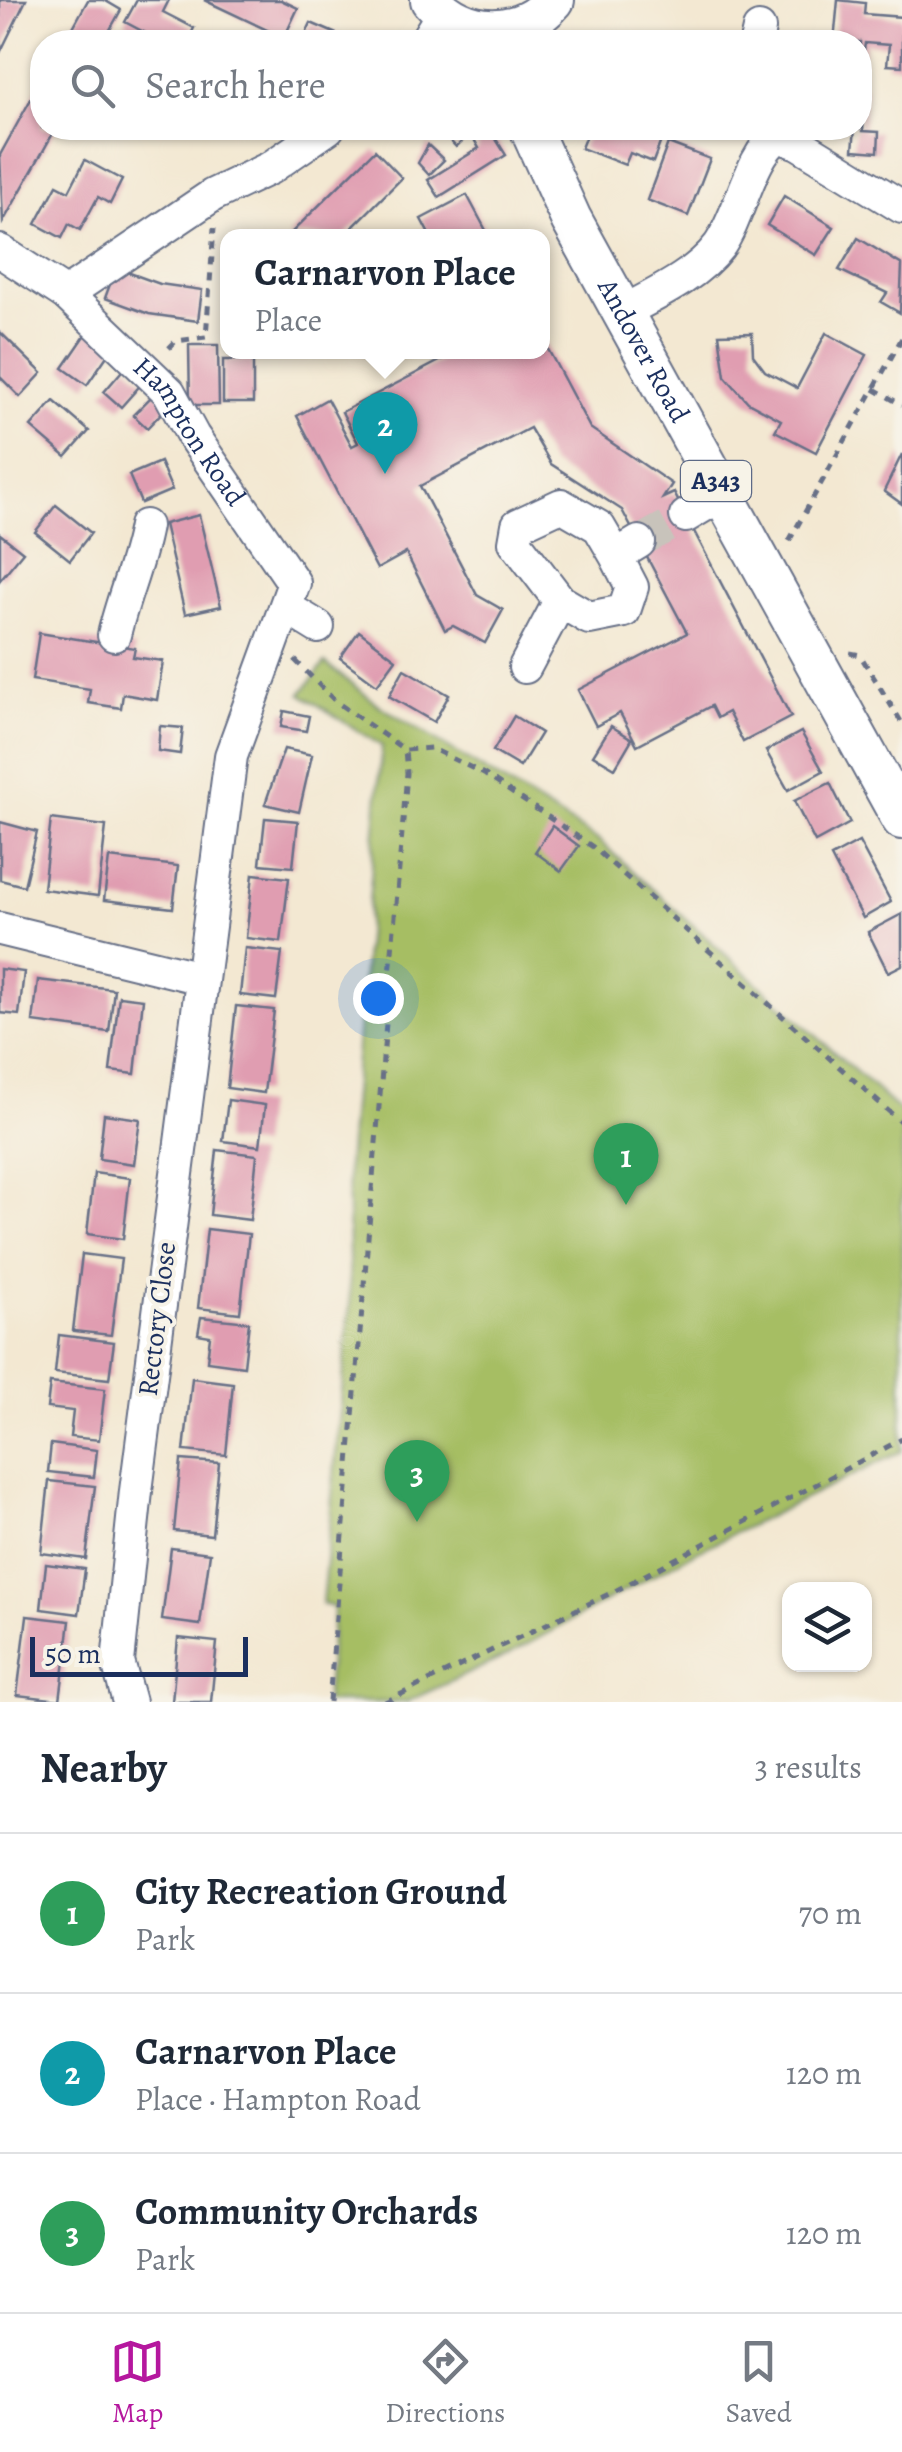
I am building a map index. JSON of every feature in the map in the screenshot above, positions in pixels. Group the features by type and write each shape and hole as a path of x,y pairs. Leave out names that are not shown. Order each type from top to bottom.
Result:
{"main road":[{"path":"442,18 491,30 518,26 556,0"},
{"path":"553,30 556,0"},
{"name":"Andover Road","path":"538,140 557,192 902,819"}],"street":[{"path":"66,294 213,196 270,168 311,140"},
{"path":"623,312 709,256 730,228 770,140"},
{"path":"791,140 902,206"},
{"name":"Hampton Road","path":"0,251 66,294 168,392 283,598"},
{"path":"686,516 722,494"},
{"path":"561,505 628,549 632,587 624,611 589,618 560,601 515,542 518,525 561,505"},
{"path":"114,635 125,584 138,567 144,526"},
{"path":"283,598 318,627"},
{"name":"Rectory Close","path":"129,1702 118,1662 200,978 232,756 283,598"},
{"path":"526,667 560,601"},
{"path":"0,929 200,978"}],"path":[{"path":"144,370 176,341 206,336 213,196"},
{"path":"781,555 902,338"},
{"path":"874,389 902,405"},
{"path":"283,598 335,700 405,750 430,748 484,774 593,847 902,1123"},
{"path":"330,1702 407,774 405,750"},
{"path":"385,1702 615,1591 902,1439"}],"green space":[{"path":"325,663 380,706 598,840 902,1113 902,1451 684,1558 504,1657 406,1702 325,1702 334,1607 322,1604 350,1304 347,1166 382,746 301,694"}],"building":[{"path":"0,0 26,0 0,53"},
{"path":"88,0 104,0 121,10 110,30 72,30"},
{"path":"137,0 169,0 163,12 194,28 140,30 125,22"},
{"path":"204,0 281,0 298,8 288,30 267,30"},
{"path":"838,0 865,3 864,14 902,17 902,66 887,65 889,45 872,44 872,30 835,30"},
{"path":"311,23 327,30 308,30"},
{"path":"30,101 30,140 49,140 3,222 0,155"},
{"path":"872,132 879,132 878,152 853,150 854,140 872,140"},
{"path":"474,140 497,140 506,155 439,197 428,180 479,148"},
{"path":"584,140 661,140 653,162 630,153 625,165 581,148"},
{"path":"668,143 710,159 688,216 647,200"},
{"path":"428,145 444,160 429,175 418,163"},
{"path":"375,150 402,178 351,229 295,229"},
{"path":"85,160 122,180 110,204 98,197 80,230 69,224 62,238 36,224 57,185 69,191"},
{"path":"467,195 485,229 426,229 421,219"},
{"path":"784,196 834,227 816,255 767,225"},
{"path":"858,238 902,265 900,313 881,302 887,293 839,270"},
{"path":"116,268 160,284 202,290 198,321 149,314 105,298"},
{"path":"89,330 113,347 87,385 63,368"},
{"path":"0,332 42,373 20,397 0,377"},
{"path":"752,333 753,355 765,371 797,388 826,333 867,355 816,452 775,431 781,420 748,402 725,376 719,334"},
{"path":"189,345 218,345 219,405 190,405"},
{"path":"550,353 590,428 672,484 663,498 674,493 791,717 743,742 728,712 717,718 711,706 637,745 620,713 596,726 578,690 687,633 622,510 551,464 530,428 420,486 477,595 503,610 485,643 453,626 445,630 406,553 377,569 297,416 327,399 352,446 358,443 342,412 444,359 550,359"},
{"path":"223,360 253,360 253,403 223,403"},
{"path":"127,365 144,381 121,407 104,392"},
{"path":"156,392 169,405 147,428 133,415"},
{"path":"54,401 89,431 66,457 31,427"},
{"path":"902,454 902,504 884,491"},
{"path":"160,462 172,490 141,503 129,475"},
{"path":"56,505 91,533 70,560 35,532"},
{"path":"199,515 221,606 185,614 164,524"},
{"path":"0,534 23,552 0,580"},
{"path":"359,631 396,659 377,685 340,658"},
{"path":"39,633 135,648 133,657 163,661 157,700 123,694 121,708 88,703 90,689 32,680"},
{"path":"404,669 449,695 434,722 389,696"},
{"path":"284,711 309,716 306,731 281,727"},
{"path":"514,716 541,733 520,767 493,751"},
{"path":"160,726 183,728 180,754 158,751"},
{"path":"611,726 632,739 615,768 593,755"},
{"path":"801,732 823,771 788,790 766,751"},
{"path":"284,749 312,755 299,812 265,804"},
{"path":"830,783 850,823 815,842 794,801"},
{"path":"265,818 298,821 293,867 260,864"},
{"path":"51,819 106,826 98,896 43,889"},
{"path":"0,822 37,832 24,886 0,880"},
{"path":"552,826 579,846 561,871 535,852"},
{"path":"859,842 891,902 863,918 831,857"},
{"path":"109,858 178,866 173,908 104,900"},
{"path":"253,874 289,878 281,942 246,938"},
{"path":"902,914 902,965 888,972 868,932"},
{"path":"245,948 282,952 276,999 240,995"},
{"path":"0,969 24,972 19,1015 0,1013"},
{"path":"38,980 114,989 109,1032 33,1022"},
{"path":"119,996 143,999 135,1074 110,1071"},
{"path":"236,1006 274,1010 264,1093 227,1088"},
{"path":"228,1100 265,1105 260,1146 223,1141"},
{"path":"104,1114 140,1119 134,1164 99,1159"},
{"path":"217,1150 257,1155 250,1220 210,1215"},
{"path":"94,1173 130,1178 123,1239 87,1234"},
{"path":"207,1229 249,1234 240,1313 198,1308"},
{"path":"82,1254 121,1259 111,1335 73,1331"},
{"path":"201,1317 249,1322 244,1366 207,1361 210,1336 198,1334"},
{"path":"59,1335 114,1342 109,1379 55,1373"},
{"path":"192,1378 233,1383 226,1455 184,1451"},
{"path":"50,1383 105,1389 99,1440 70,1437 73,1411 47,1408"},
{"path":"51,1444 97,1450 94,1477 48,1472"},
{"path":"181,1460 219,1463 212,1535 174,1531"},
{"path":"49,1481 95,1486 86,1559 41,1553"},
{"path":"171,1548 210,1553 200,1625 162,1620"},
{"path":"46,1564 85,1569 79,1614 41,1609"},
{"path":"27,1616 70,1621 60,1700 17,1695"},
{"path":"178,1638 217,1642 211,1702 172,1702"}],"tunnel":[{"path":"639,542 686,516"}],"place":[{"name":"Carnarvon Place","path":"385,474"},
{"name":"City Recreation Ground","path":"626,1205"},
{"name":"Community Orchards","path":"417,1522"}]}
